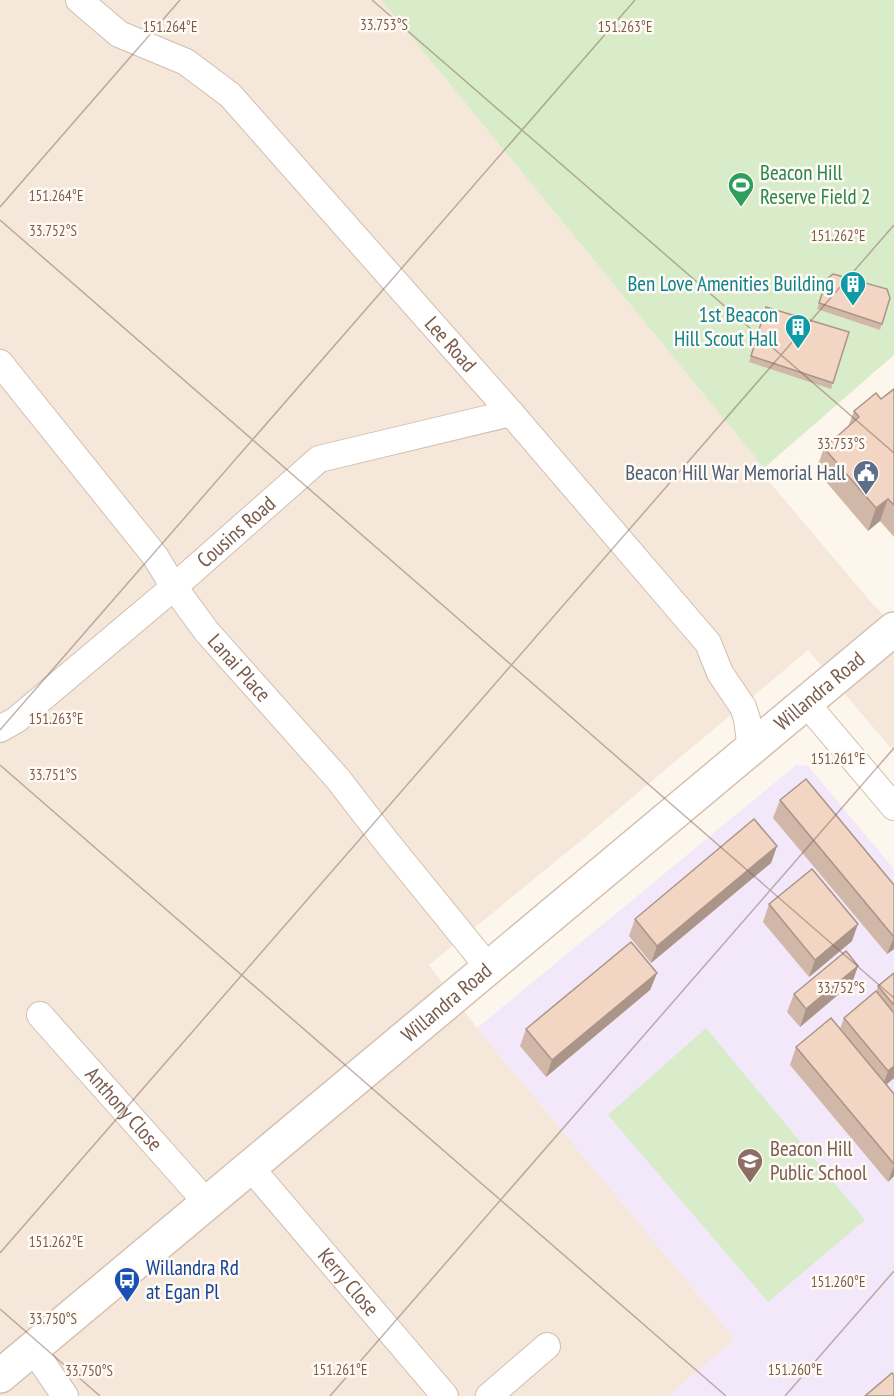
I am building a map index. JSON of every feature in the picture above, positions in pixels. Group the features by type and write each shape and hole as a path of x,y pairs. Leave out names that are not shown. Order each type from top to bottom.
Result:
{"main road":[{"name":"Willandra Road","path":"0,1376 894,629"}],"street":[{"name":"Lee Road","path":"79,0 119,34 186,62 230,95 511,413 708,644 720,673 743,707 751,750"},
{"name":"Lanai Place","path":"0,363 155,556 174,588 207,632 338,779 489,968"},
{"name":"Cousins Road","path":"0,729 16,720 174,588 319,459 511,413"},
{"path":"806,703 894,807"},
{"name":"Anthony Close","path":"40,1015 208,1204"},
{"name":"Kerry Close","path":"251,1168 445,1396"},
{"path":"489,1396 548,1346"},
{"path":"33,1349 65,1396"}],"shaded area":[{"path":"0,0 381,0 764,468 767,479 870,601 894,626 894,752 808,650 429,965 477,1028 735,1339 669,1396 0,1396"},
{"name":"Beacon Hill Public School","path":"796,765 808,766 894,869 894,1396 669,1396 735,1339 477,1028"}],"green space":[{"path":"381,0 894,0 894,355 764,468"},
{"path":"706,1028 865,1220 768,1302 608,1115"}],"building":[{"name":"Ben Love Amenities Building","path":"833,274 887,289 890,298 882,324 819,303 827,279"},
{"name":"1st Beacon Hill Scout Hall","path":"766,307 849,332 833,383 751,356"},
{"name":"Beacon Hill War Memorial Hall","path":"894,389 894,505 888,499 876,508 824,448 859,417 854,411 876,393 881,399"},
{"path":"806,779 894,885 894,937 780,800"},
{"path":"754,819 777,846 657,946 635,919"},
{"path":"812,869 858,924 815,960 769,904"},
{"path":"631,942 657,973 552,1060 526,1029"},
{"path":"846,951 858,966 806,1009 794,994"},
{"path":"894,973 894,1005 878,986"},
{"path":"876,991 894,1013 894,1066 888,1071 844,1018"},
{"path":"831,1018 894,1094 894,1164 796,1047"},
{"path":"892,1373 894,1375 894,1396 865,1396"}],"place":[{"name":"Beacon Hill Reserve Field 2","path":"741,208"},
{"name":"Ben Love Amenities Building","path":"853,307"},
{"name":"1st Beacon Hill Scout Hall","path":"798,350"},
{"name":"Beacon Hill War Memorial Hall","path":"866,496"},
{"name":"Beacon Hill Public School","path":"750,1184"},
{"name":"Willandra Rd at Egan Pl","path":"127,1303"}]}
